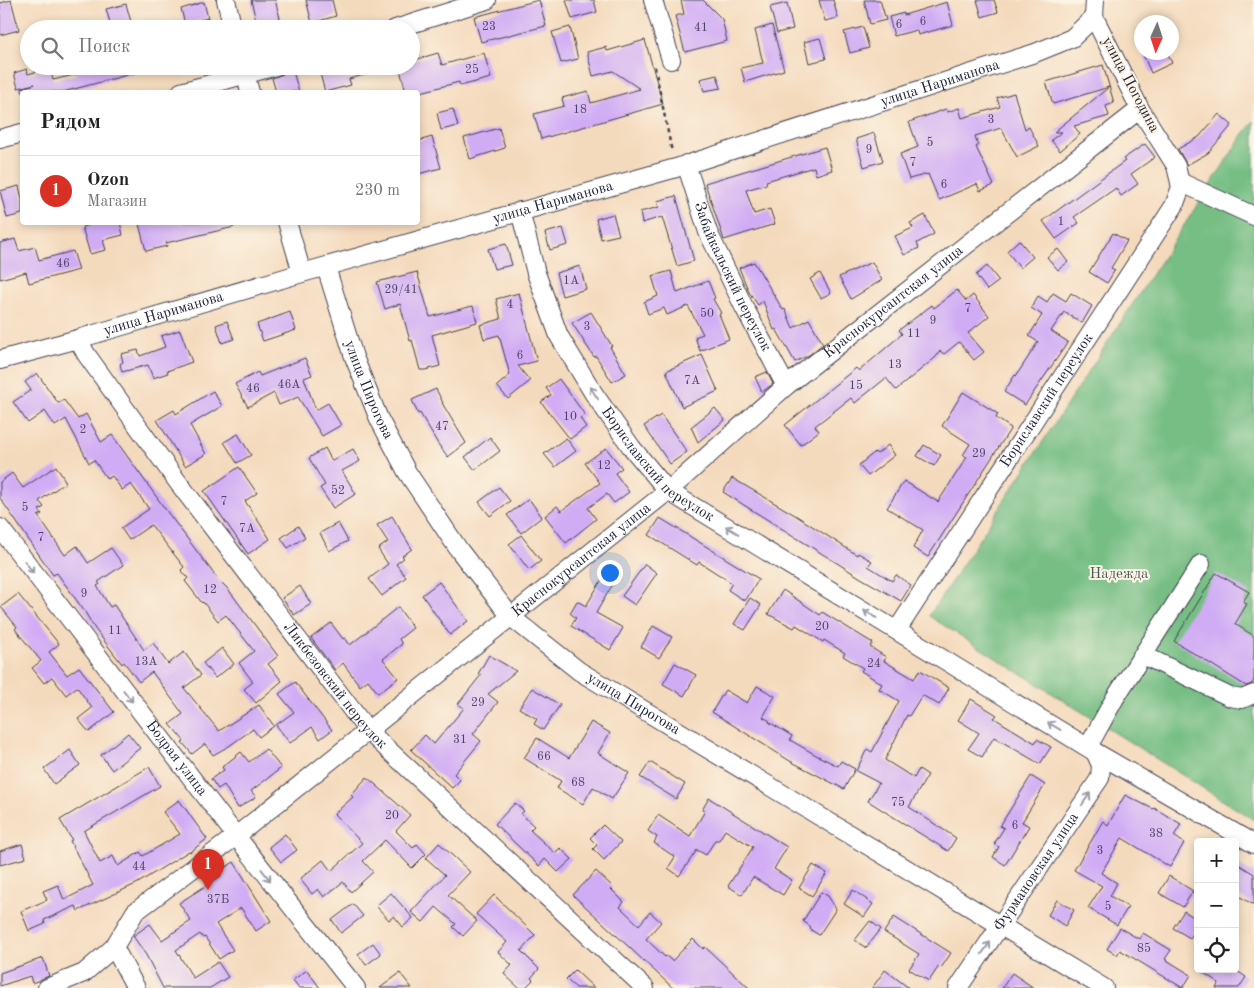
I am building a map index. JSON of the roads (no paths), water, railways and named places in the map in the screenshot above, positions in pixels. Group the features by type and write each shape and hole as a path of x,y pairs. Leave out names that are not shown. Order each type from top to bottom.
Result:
{"street":[{"path":"226,0 231,20"},
{"path":"420,21 487,0"},
{"path":"653,0 671,60"},
{"name":"улица Погодина","path":"1095,9 1140,109 1178,174"},
{"name":"улица Нариманова","path":"0,360 681,166 1034,53 1072,38 1095,9"},
{"path":"190,90 246,78"},
{"name":"Краснокурсантская улица","path":"47,988 84,973 114,947 136,912 236,836 668,491 786,386 1140,109"},
{"path":"0,139 20,134"},
{"name":"Забайкальский переулок","path":"681,166 708,232 744,307 786,386"},
{"path":"1178,174 1254,216"},
{"name":"Бориславский переулок","path":"897,630 1174,206 1181,187 1178,174"},
{"name":"Бориславский переулок","path":"520,211 536,273 559,336 610,417 632,448 668,491 1092,749 1254,844"},
{"path":"288,225 302,273"},
{"name":"улица Пирогова","path":"326,267 354,357 379,419 408,472 454,542 511,617 579,671 1104,988"},
{"name":"Ликбезовский переулок","path":"78,339 86,354 177,481 368,731 645,988"},
{"name":"Бодрая улица","path":"0,528 236,836 356,988"},
{"path":"1092,749 1116,698 1201,564"},
{"path":"1143,655 1230,697 1242,699 1254,694"},
{"name":"Фурмановская улица","path":"958,988 1100,778 1101,765 1092,749"},
{"path":"114,947 136,988"}],"place":[{"name":"Ozon","path":"208,890"}],"park label":[{"name":"Надежда","path":"1119,574"}]}
